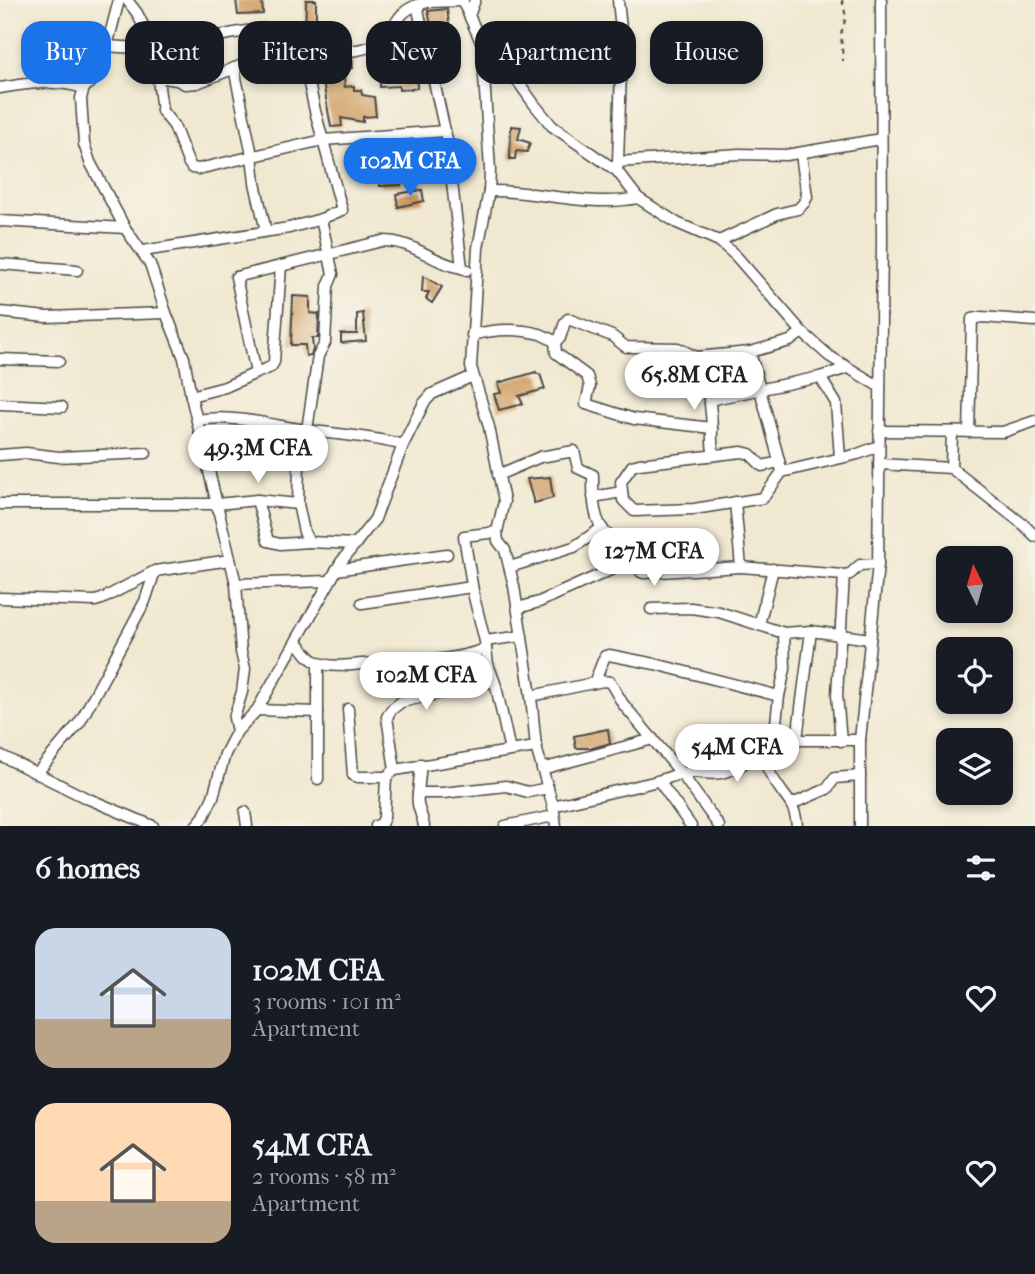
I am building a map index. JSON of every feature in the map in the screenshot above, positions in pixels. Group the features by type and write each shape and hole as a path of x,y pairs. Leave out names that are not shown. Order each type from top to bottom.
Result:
{"street":[{"path":"111,31 119,0"},
{"path":"127,0 141,21"},
{"path":"352,50 361,50 380,41 406,9 428,2 463,0 475,26"},
{"path":"470,13 475,0"},
{"path":"617,167 622,39 618,0"},
{"path":"860,826 860,740 878,564 883,244 881,0"},
{"path":"417,5 445,131 462,268"},
{"path":"224,72 238,66"},
{"path":"234,68 253,155 255,183 267,231"},
{"path":"0,88 24,84"},
{"path":"71,84 84,88"},
{"path":"89,84 84,88 80,98 84,144 90,162 125,228 150,264 184,358 236,584 241,652 245,669 242,692 234,718 237,732"},
{"path":"158,84 162,111 174,126 188,163 192,168 198,169 323,140 445,131"},
{"path":"143,251 289,228 342,210 308,84"},
{"path":"485,84 490,170 489,191 478,248 472,335 473,376 489,427 504,501 497,532 498,541 505,550 510,567 531,696 536,747 554,816"},
{"path":"520,84 552,126 617,167 638,198"},
{"path":"617,167 801,153 881,139"},
{"path":"719,241 777,214 798,209 804,204 807,197 801,153"},
{"path":"489,191 519,190 581,200 638,198 651,204 677,223 719,241 736,256 802,332 847,368 880,387"},
{"path":"309,542 298,503 299,463 307,430 318,356 325,343 328,286 333,274 321,219"},
{"path":"0,221 125,228"},
{"path":"256,373 236,277 330,256 377,242 400,241 440,263 477,274"},
{"path":"0,264 76,270"},
{"path":"191,396 225,387 271,367 274,362 281,266"},
{"path":"0,312 46,317 166,313"},
{"path":"969,432 972,319 981,317 1035,321"},
{"path":"555,341 561,338 568,319 612,336 625,347 678,348 696,357 701,365 709,400 712,428 710,442 714,456"},
{"path":"472,335 508,330 542,335 555,341"},
{"path":"696,357 750,352 790,341 802,332"},
{"path":"555,341 556,353 587,376 590,386 586,404 634,419 712,428"},
{"path":"750,352 781,467 763,498 694,509 634,511 623,500 621,482 632,466 746,452 762,466 781,467 840,458 879,446"},
{"path":"0,359 59,361"},
{"path":"709,400 820,377 847,368"},
{"path":"195,826 204,816 213,797 225,754 237,732 257,710 336,570 376,519 403,445 428,397 473,376"},
{"path":"820,377 836,403 840,458"},
{"path":"0,404 61,407"},
{"path":"197,420 232,419 370,436 403,445"},
{"path":"880,431 1003,432 1035,421"},
{"path":"951,468 952,432"},
{"path":"498,474 540,457 572,450 578,468 593,475 593,496 602,528 608,536 625,542 638,569 644,573 741,567 844,575 850,574 857,566 878,564"},
{"path":"0,455 26,453 60,457 146,453"},
{"path":"879,464 951,468 1035,536"},
{"path":"593,496 622,492"},
{"path":"0,504 217,504 257,500 298,503"},
{"path":"257,500 268,541 280,544 356,544"},
{"path":"735,502 741,567"},
{"path":"510,567 574,547 602,528"},
{"path":"497,532 464,536 472,587 510,751"},
{"path":"336,570 447,554"},
{"path":"0,598 94,601 155,571 230,560"},
{"path":"518,608 633,560"},
{"path":"759,625 773,569"},
{"path":"37,773 80,722 145,601 155,571"},
{"path":"841,741 836,695 844,575"},
{"path":"236,584 329,581"},
{"path":"362,603 472,587"},
{"path":"651,609 691,608 719,612 784,633 811,631 870,639"},
{"path":"797,739 811,631"},
{"path":"774,740 779,696 786,669 784,633"},
{"path":"297,641 308,656 318,663 341,666 420,662 466,656 485,645 522,636"},
{"path":"594,683 602,661 605,656 609,656 655,664 779,696"},
{"path":"318,663 318,779"},
{"path":"380,825 390,773 387,717 391,710 401,702 494,681"},
{"path":"531,696 610,682 623,704 681,773 719,826"},
{"path":"348,709 353,775 358,777 390,773 421,764 536,747"},
{"path":"257,710 318,712"},
{"path":"542,769 653,739"},
{"path":"505,826 554,816 681,773 726,772 746,764 774,740 860,740"},
{"path":"759,751 778,787 792,804 796,812 797,826"},
{"path":"0,755 84,797 153,826"},
{"path":"421,764 417,808 424,826"},
{"path":"792,804 827,789 835,778 860,776"},
{"path":"659,781 691,826"},
{"path":"418,793 506,786 528,792 548,788"},
{"path":"245,812 247,826"}],"path":[{"path":"842,0 846,18 841,34 843,61"}],"building":[{"path":"236,0 262,0 263,14 238,15"},
{"path":"306,0 316,0 316,21 305,21"},
{"path":"447,9 449,21 430,21 428,11"},
{"path":"323,84 354,86 354,90 361,90 362,95 374,97 376,116 363,117 363,122 341,118 342,126 331,127"},
{"path":"380,84 417,84 417,88 399,90 399,86 380,87"},
{"path":"511,126 521,127 518,139 530,143 527,152 516,151 515,159 510,159"},
{"path":"381,170 400,171 401,185 380,186"},
{"path":"422,190 424,201 398,207 396,194"},
{"path":"423,276 442,287 432,303 426,299 429,292 422,292"},
{"path":"293,296 310,297 310,313 319,314 318,338 312,338 311,355 306,356 305,345 291,345"},
{"path":"363,313 366,341 341,343 341,334 357,334 357,314"},
{"path":"536,372 540,374 545,389 519,396 523,404 499,410 494,394 501,393 498,383"},
{"path":"550,477 553,498 534,503 527,479"},
{"path":"608,729 610,743 593,748 576,748 574,736"}]}
